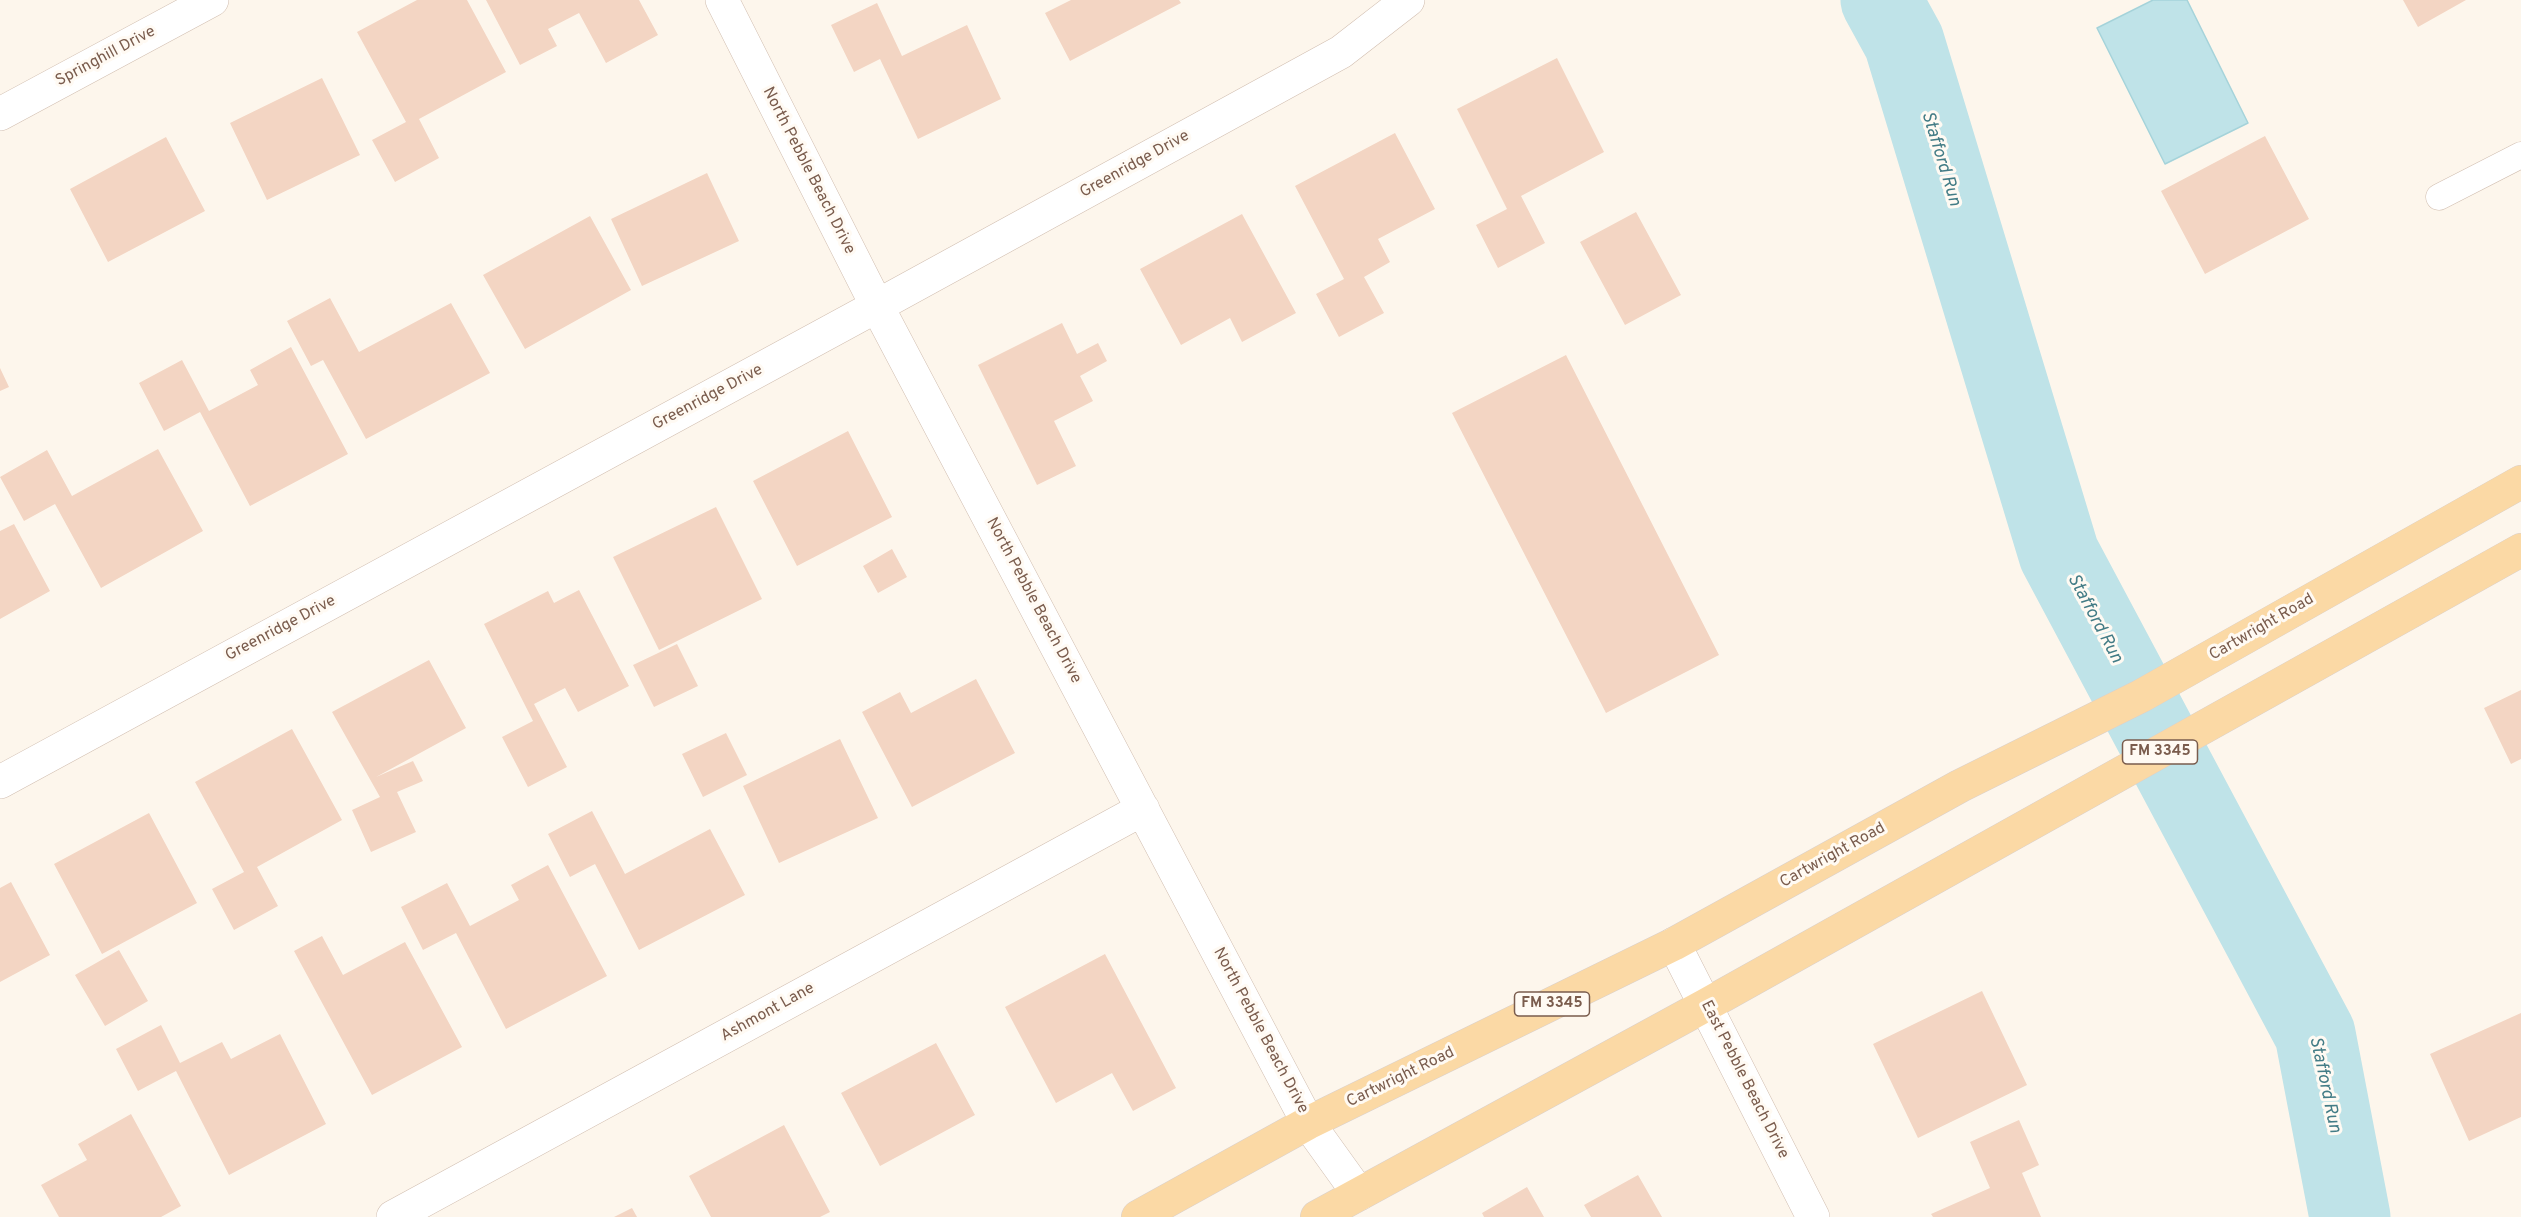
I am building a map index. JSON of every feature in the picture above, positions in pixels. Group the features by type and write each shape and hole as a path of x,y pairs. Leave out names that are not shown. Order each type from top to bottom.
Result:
{"main road":[{"name":"Cartwright Road","path":"1139,1217 1308,1123 1674,944 1960,786 2141,696 2521,482"},
{"name":"FM 3345","path":"1317,1217 1706,1005 2521,550"}],"street":[{"name":"Springhill Drive","path":"0,114 212,0"},
{"name":"North Pebble Beach Drive","path":"722,0 877,306 1308,1123 1359,1194"},
{"name":"Greenridge Drive","path":"0,782 1341,52 1408,0"},
{"name":"Ashmont Lane","path":"393,1217 1143,809"},
{"name":"East Pebble Beach Drive","path":"1674,944 1813,1217"}],"lane":[{"path":"2439,197 2521,155"}],"water":[{"path":"2153,0 2187,0 2248,123 2165,164 2097,28"}],"building":[{"path":"417,0 467,0 506,72 419,119 439,158 395,182 372,140 406,122 357,32"},
{"path":"486,0 639,0 658,35 606,63 579,13 548,29 557,46 520,65"},
{"path":"1071,0 1179,0 1181,3 1070,61 1045,13"},
{"path":"2403,0 2466,0 2418,27"},
{"path":"877,3 902,56 967,25 1001,99 918,139 880,59 854,72 831,25"},
{"path":"1557,58 1604,152 1521,196 1545,243 1498,268 1476,225 1507,209 1457,109"},
{"path":"322,78 360,155 267,200 230,123"},
{"path":"1395,133 1435,209 1378,239 1390,262 1364,277 1384,313 1339,337 1316,294 1344,279 1295,186"},
{"path":"2265,136 2309,219 2205,274 2161,191"},
{"path":"166,137 205,211 108,262 70,189"},
{"path":"707,173 739,241 642,286 611,219"},
{"path":"1636,212 1681,295 1625,325 1580,242"},
{"path":"1242,214 1296,313 1242,342 1230,318 1181,345 1140,269"},
{"path":"590,216 631,290 525,349 483,275"},
{"path":"330,298 359,352 451,303 490,373 366,439 323,360 311,366 287,321"},
{"path":"1062,323 1077,354 1098,343 1107,361 1080,376 1093,401 1054,421 1076,466 1037,485 978,365"},
{"path":"291,347 348,454 250,506 200,412 164,431 139,383 182,360 209,411 258,385 250,370"},
{"path":"1566,355 1719,655 1606,713 1452,413"},
{"path":"0,368 9,387 0,391"},
{"path":"848,431 892,517 797,566 753,481"},
{"path":"158,449 203,531 101,588 55,504 24,521 0,477 47,450 72,496"},
{"path":"716,507 762,599 659,650 613,557"},
{"path":"14,524 50,591 0,619 0,531"},
{"path":"892,549 907,577 878,593 863,566"},
{"path":"579,590 629,686 578,712 565,688 534,704 567,767 528,787 502,737 533,721 484,624 548,591 554,603"},
{"path":"677,644 698,686 654,707 633,665"},
{"path":"429,660 466,728 376,777 413,761 423,781 397,792 416,832 371,852 352,810 380,797 332,712"},
{"path":"976,679 1015,753 912,807 862,712 900,692 911,713"},
{"path":"2521,690 2521,759 2511,764 2484,708"},
{"path":"292,729 342,820 257,867 278,906 234,930 212,889 244,872 195,782"},
{"path":"726,733 747,775 703,797 682,754"},
{"path":"840,739 878,818 779,863 743,786"},
{"path":"592,811 625,874 710,829 745,895 639,950 595,864 570,877 548,834"},
{"path":"149,813 197,903 102,954 54,864"},
{"path":"548,865 607,976 506,1029 456,933 423,950 401,907 447,883 470,926 519,900 511,885"},
{"path":"11,882 50,955 0,982 0,888"},
{"path":"322,936 343,975 405,942 462,1047 372,1095 294,951"},
{"path":"119,950 148,1001 105,1026 75,975"},
{"path":"1105,954 1176,1088 1133,1111 1112,1073 1056,1103 1005,1007"},
{"path":"1982,991 2027,1085 1918,1138 1873,1044"},
{"path":"2521,1013 2521,1117 2469,1141 2430,1054"},
{"path":"161,1025 180,1063 222,1042 231,1059 280,1034 326,1124 229,1175 176,1071 138,1091 116,1049"},
{"path":"936,1043 975,1115 880,1166 841,1093"},
{"path":"131,1114 181,1206 161,1217 59,1217 41,1185 87,1160 78,1144"},
{"path":"2019,1120 2039,1165 2022,1173 2041,1217 1933,1217 1931,1214 1990,1188 1970,1142"},
{"path":"784,1125 830,1212 820,1217 711,1217 689,1176"},
{"path":"1638,1175 1662,1217 1591,1217 1584,1205"},
{"path":"1527,1187 1544,1217 1484,1217 1482,1213"},
{"path":"632,1208 637,1217 614,1217"}],"waterway":[{"name":"Stafford Run","path":"1881,0 1904,42 2059,554 2315,1034 2350,1217"}]}
